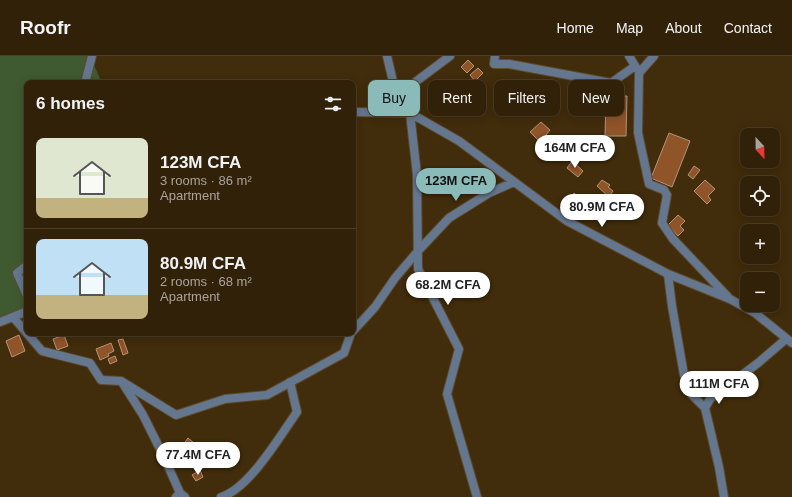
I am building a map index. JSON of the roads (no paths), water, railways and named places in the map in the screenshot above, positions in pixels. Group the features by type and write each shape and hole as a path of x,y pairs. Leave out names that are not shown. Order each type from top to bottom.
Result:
{"street":[{"path":"87,80 92,56"},
{"path":"387,56 393,80"},
{"path":"417,80 450,56"},
{"path":"495,56 494,64 509,64 611,83 637,69 654,56"},
{"path":"629,56 637,69 638,133 649,184 664,190 667,195 662,224 673,239 730,299"},
{"path":"356,112 368,112"},
{"path":"410,116 417,175 418,269 459,349 447,394 478,497"},
{"path":"415,116 459,141 567,220 668,274 730,299 756,313 789,341 710,399 705,408"},
{"path":"356,328 375,307 395,278 418,251 450,218 489,193 514,182"},
{"path":"24,267 17,273 24,289"},
{"path":"668,274 684,375 692,395 705,408 724,497"},
{"path":"0,322 24,312"},
{"path":"13,317 24,330"},
{"path":"29,336 42,351 90,363 101,380 121,381 176,415 225,399 267,395 344,353 350,336"},
{"path":"121,381 143,415 164,457 180,496"},
{"path":"221,497 226,495 253,474 298,412 290,382"}]}
